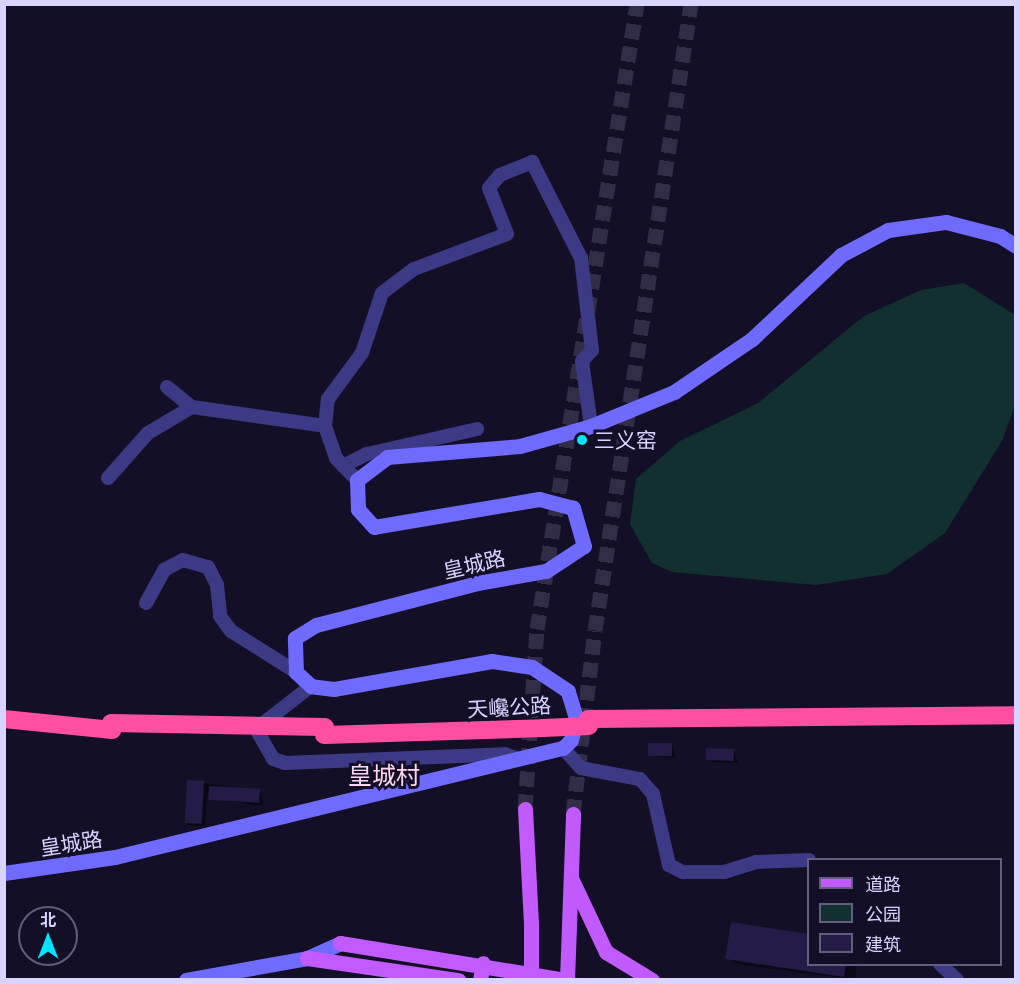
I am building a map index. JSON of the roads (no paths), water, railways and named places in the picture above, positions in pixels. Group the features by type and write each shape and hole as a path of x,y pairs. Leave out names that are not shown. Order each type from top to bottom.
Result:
{"highway":[{"name":"天巉公路","path":"4,711 111,727"},
{"name":"天巉公路","path":"4,719 111,727 324,731 589,722 1016,715"},
{"name":"天巉公路","path":"589,722 1016,723"}],"main road":[{"path":"525,809 531,925 531,980"},
{"path":"340,943 483,963 566,980 569,932 568,870 573,813"},
{"path":"568,870 606,952 652,980"},
{"path":"306,958 458,980"},
{"path":"480,980 483,963"}],"street":[{"path":"591,426 582,361 592,350 581,258 532,162 500,176 489,188 507,234 414,269 382,292 362,353 328,399 325,426 343,466 357,480 387,457 520,446 591,426 674,392 752,339 841,255 888,230 946,222 1000,236 1016,246"},
{"path":"167,387 192,407 325,426"},
{"path":"108,478 148,433 192,407"},
{"path":"343,466 367,454 477,429"},
{"name":"皇城路","path":"297,672 295,638 316,625 477,583 546,571 584,546 573,508 539,499 374,527 358,509 357,480"},
{"path":"146,603 164,570 183,560 208,567 217,585 220,616 231,631 297,672 311,686 333,689 492,661 532,667 568,691 576,718 571,740 563,748 581,768 640,779 653,794 669,865 683,872 724,872 756,862 807,860"},
{"path":"311,686 256,729 273,759 285,763 505,754 519,759"},
{"name":"皇城路","path":"4,873 115,857 563,748"},
{"path":"186,980 306,958 340,943"},
{"path":"942,966 957,980"}],"tunnel":[{"path":"525,809 537,629 637,4"},
{"path":"573,814 595,630 691,4"}],"place":[{"name":"三义窑","path":"582,440"}],"district":[{"name":"皇城村","path":"384,775"}]}
